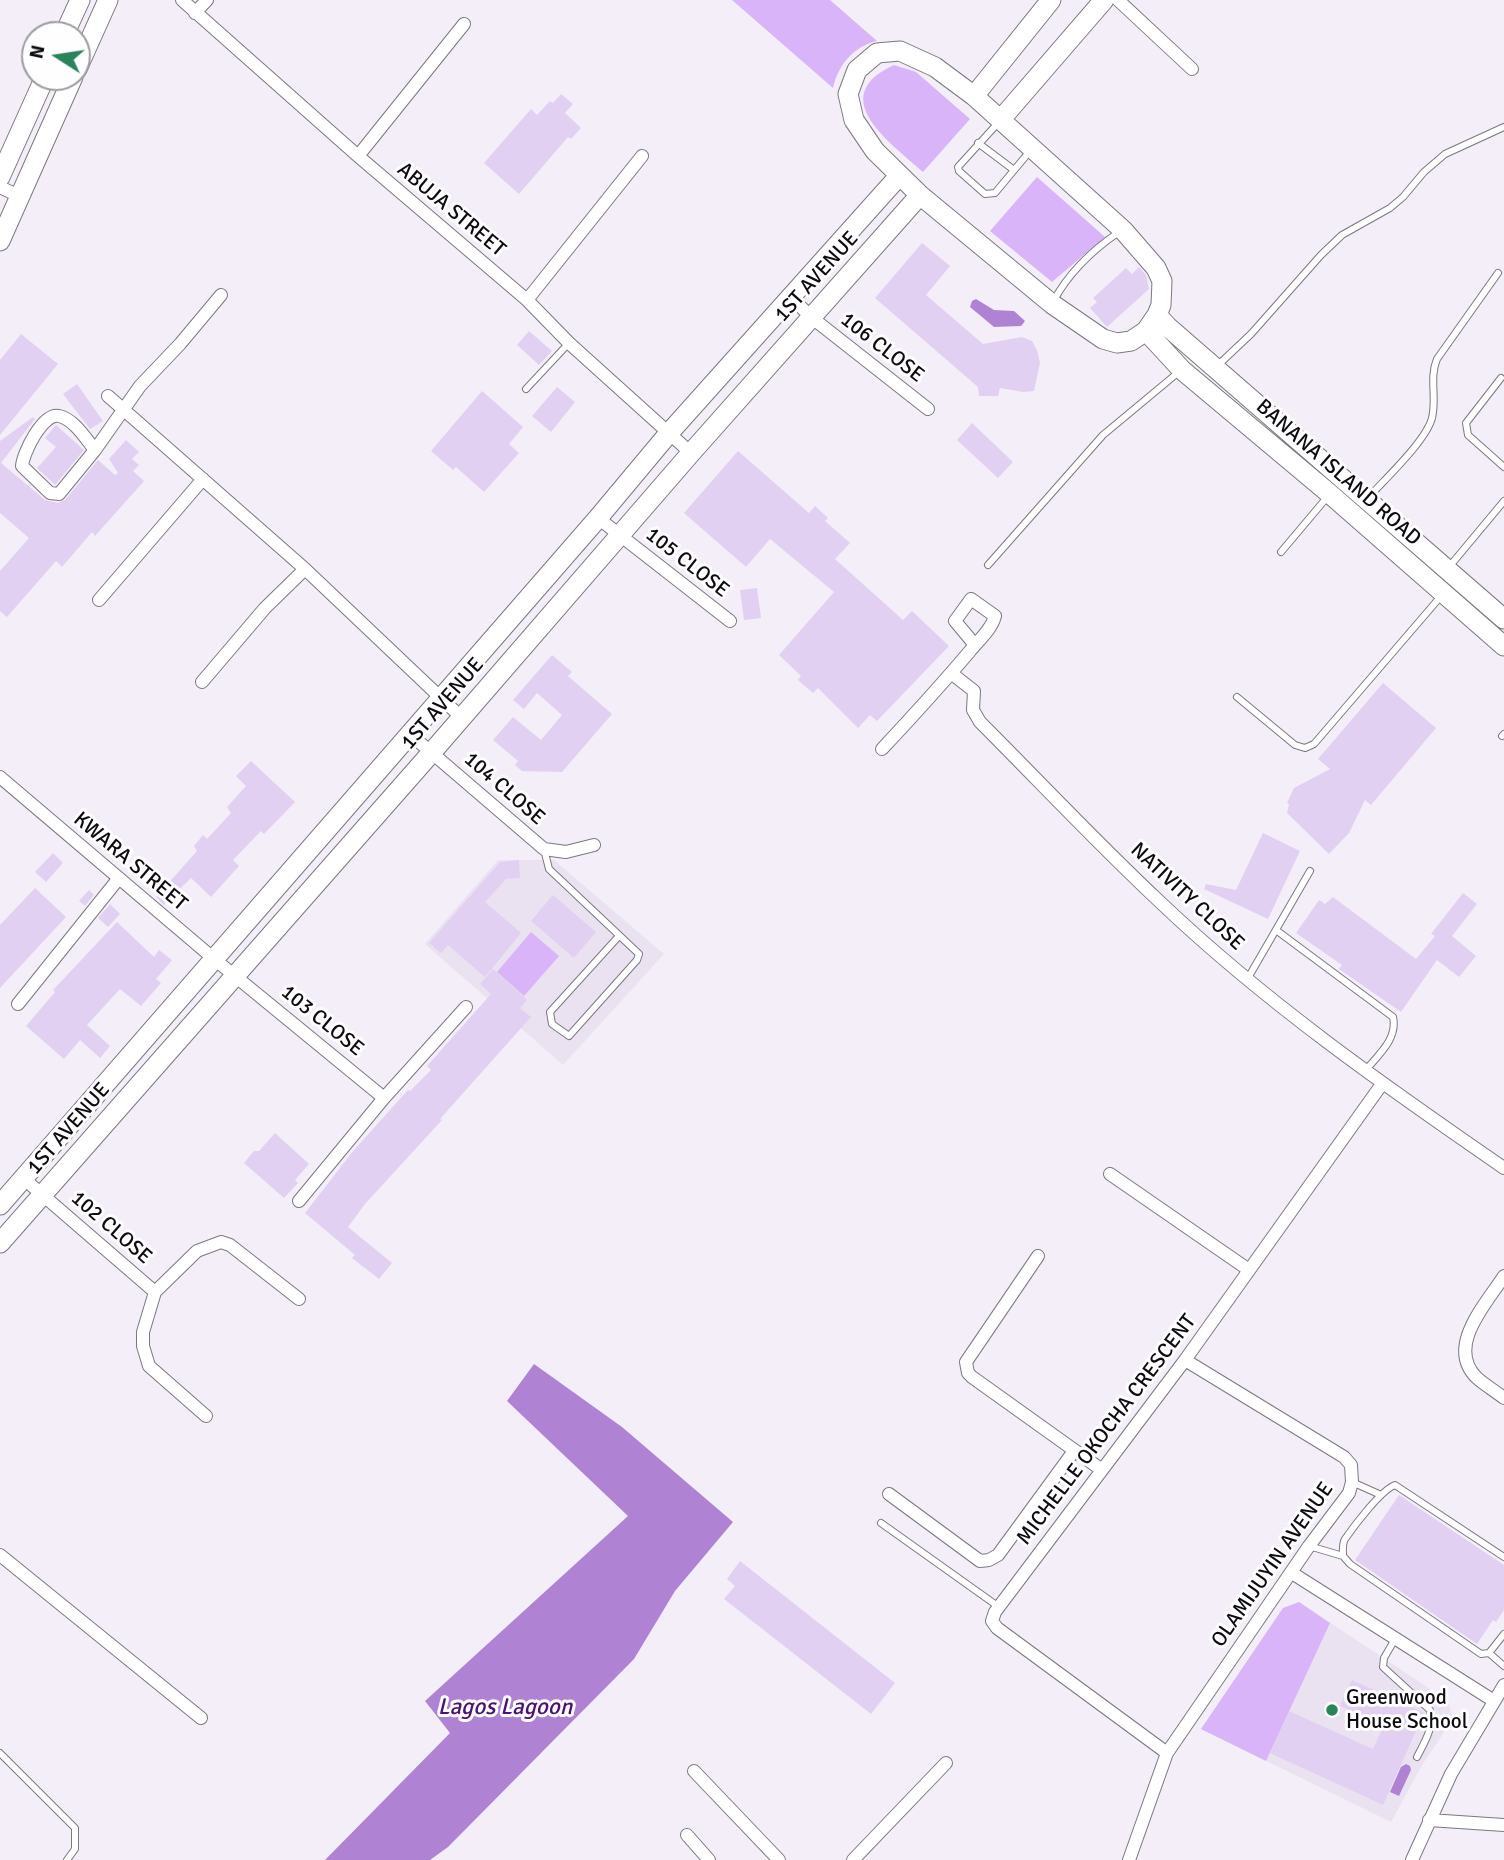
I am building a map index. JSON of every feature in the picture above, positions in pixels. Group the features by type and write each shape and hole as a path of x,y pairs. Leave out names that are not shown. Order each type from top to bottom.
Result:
{"street":[{"path":"70,21 80,0"},
{"path":"91,38 108,0"},
{"name":"ABUJA STREET","path":"182,0 358,156 527,300 569,343 691,453"},
{"path":"195,13 207,0"},
{"path":"974,96 1051,0"},
{"path":"1002,118 1104,0"},
{"path":"1118,0 1192,69"},
{"path":"358,156 464,24"},
{"path":"900,51 935,67 1002,118 1123,229 1156,268 1162,281 1163,293 1157,315 1146,331 1130,341 1117,343 1103,339 1052,304 920,195 876,150 854,120 848,94 857,70 877,53 900,51"},
{"path":"0,177 39,91"},
{"path":"0,242 67,91"},
{"path":"527,300 642,156"},
{"name":"1ST AVENUE","path":"0,1205 213,958 411,735 669,433 899,176"},
{"path":"0,187 19,196"},
{"name":"1ST AVENUE","path":"0,1243 920,195"},
{"path":"95,450 79,430 58,415 52,416 38,428 22,459 22,466 50,493 59,494 95,450 140,386 221,295"},
{"name":"106 CLOSE","path":"791,297 811,317 928,410"},
{"name":"BANANA ISLAND ROAD","path":"1157,315 1214,368 1504,619"},
{"name":"BANANA ISLAND ROAD","path":"1146,331 1182,370 1330,494 1504,646"},
{"path":"108,396 305,569 461,717"},
{"path":"99,600 203,479"},
{"name":"105 CLOSE","path":"598,518 730,621"},
{"path":"202,682 265,608 305,569"},
{"path":"882,749 975,645"},
{"name":"NATIVITY CLOSE","path":"951,673 974,691 973,710 980,722 1161,904 1248,978 1365,1071 1504,1168"},
{"name":"104 CLOSE","path":"411,735 544,849 566,852 594,845"},
{"name":"KWARA STREET","path":"0,777 235,975"},
{"path":"18,1004 119,878"},
{"name":"103 CLOSE","path":"235,975 384,1098"},
{"path":"299,1201 384,1098 466,1007"},
{"name":"MICHELLE OKOCHA CRESCENT","path":"999,1607 1185,1360 1382,1084"},
{"path":"1110,1174 1249,1270"},
{"name":"102 CLOSE","path":"23,1178 155,1292"},
{"path":"206,1416 149,1366 143,1346 143,1332 155,1292 197,1251 221,1242 230,1245 299,1299"},
{"path":"1038,1256 966,1362 966,1368 972,1377 1102,1470"},
{"path":"1504,1276 1471,1327 1464,1345 1467,1362 1476,1377 1504,1398"},
{"name":"OLAMIJUYIN AVENUE","path":"1129,1860 1167,1753 1309,1546 1349,1493 1352,1482 1351,1465 1344,1457 1185,1360"},
{"path":"889,1494 980,1561 989,1560 998,1555 1074,1451"},
{"path":"0,1555 201,1718"},
{"path":"1292,1573 1494,1701"},
{"path":"999,1607 992,1621 997,1628 1167,1753"},
{"path":"1412,1860 1451,1774 1504,1685"},
{"path":"853,1860 946,1763"},
{"path":"694,1771 779,1860"},
{"path":"1429,1820 1504,1825"},
{"path":"687,1835 709,1860"}],"lane":[{"path":"1002,118 958,167 959,171 985,194 990,195 995,193 1034,147"},
{"path":"1214,368 1251,334 1342,235 1390,208 1424,172 1445,155 1504,127"},
{"path":"978,143 1014,170"},
{"path":"1052,304 1066,279 1098,246 1123,229"},
{"path":"1367,500 1429,427 1434,400 1432,372 1437,359 1498,273"},
{"path":"526,389 569,343"},
{"path":"988,565 1103,435 1182,370"},
{"path":"1501,378 1466,423 1466,429 1468,435 1504,467"},
{"path":"1281,552 1330,494"},
{"path":"1448,569 1504,501"},
{"path":"1237,697 1295,745 1305,748 1314,744 1443,593"},
{"path":"544,849 549,869 639,954 637,960 569,1036 552,1024 550,1012 619,936"},
{"path":"1248,978 1310,872"},
{"path":"1276,930 1393,1017 1393,1035 1365,1071"},
{"path":"1352,1482 1381,1495"},
{"path":"1343,1556 1343,1542 1381,1495 1395,1485 1504,1557"},
{"path":"881,1523 999,1607"},
{"path":"1309,1546 1343,1556 1350,1564 1481,1654 1489,1653 1504,1634"},
{"path":"1395,1639 1384,1658 1383,1667 1430,1710 1432,1718 1432,1725 1417,1757"},
{"path":"1489,1653 1504,1667"},
{"path":"0,1753 75,1828 75,1849 68,1860"}],"shaded area":[{"path":"732,0 830,0 877,41 861,47 848,58 833,88"},
{"path":"894,65 916,72 970,119 923,172 881,134 870,120 864,105 864,91 874,78"},
{"path":"1037,177 1105,237 1052,282 990,231"},
{"path":"498,860 554,860 664,954 563,1065 425,944"},
{"path":"531,932 559,956 524,996 497,972"},
{"name":"Greenwood House School","path":"1299,1602 1448,1701 1453,1719 1422,1765 1391,1822 1201,1729 1283,1608"},
{"path":"1299,1602 1330,1623 1266,1761 1201,1729 1283,1608"}],"water":[{"path":"976,299 994,310 1014,311 1025,321 1021,326 994,327 970,307"},
{"name":"Lagos Lagoon","path":"534,1364 622,1427 733,1522 675,1591 634,1659 448,1847 430,1860 325,1860 450,1733 425,1701 628,1516 507,1401"},
{"path":"1406,1764 1411,1770 1399,1796 1390,1792 1401,1767"}],"building":[{"path":"561,94 573,104 565,113 581,128 571,139 568,137 519,194 484,163 531,109 537,115"},
{"path":"922,243 950,266 926,295 983,344 1022,337 1032,341 1040,363 1034,391 1000,388 998,396 979,396 978,387 875,298"},
{"path":"1139,267 1146,275 1149,289 1107,327 1090,308 1097,302 1093,298 1126,268 1132,274"},
{"path":"529,331 552,351 539,365 517,345"},
{"path":"21,334 58,364 0,435 0,360"},
{"path":"77,384 103,421 90,429 63,394"},
{"path":"557,387 575,402 551,432 532,416"},
{"path":"482,391 523,427 509,444 519,453 484,492 456,467 453,470 431,451"},
{"path":"33,417 35,419 1,463 45,500 58,503 65,500 98,460 115,475 118,473 109,459 126,440 139,452 132,459 139,465 133,471 144,481 95,536 92,532 62,567 56,561 7,617 0,611 0,571 29,538 0,513 0,441"},
{"path":"972,423 1013,462 998,478 957,440"},
{"path":"56,425 84,450 55,485 37,468 56,447 45,438"},
{"path":"738,451 809,513 815,506 828,518 825,521 850,543 835,559 903,620 912,611 949,646 877,721 870,715 858,728 818,688 813,693 798,680 801,676 779,655 834,592 770,539 746,567 684,513"},
{"path":"757,588 761,618 744,620 740,590"},
{"path":"552,655 572,672 568,676 612,714 562,772 522,771 515,765 518,761 493,740 513,717 541,740 562,715 537,693 524,709 513,700"},
{"path":"1383,683 1436,728 1371,805 1365,800 1349,833 1329,854 1287,813 1287,803 1294,788 1330,769 1318,759"},
{"path":"251,761 295,802 264,834 261,831 233,860 239,866 211,897 191,878 164,905 156,897 197,851 194,846 203,835 207,839 231,813 227,807 246,786 236,776"},
{"path":"1263,833 1300,851 1268,919 1204,889 1206,884 1236,890"},
{"path":"53,853 63,863 46,882 35,872"},
{"path":"519,860 520,878 506,879 485,902 521,933 485,977 448,945 441,953 429,943 500,862"},
{"path":"35,888 66,917 0,988 0,925"},
{"path":"89,890 94,895 85,906 79,901"},
{"path":"1463,893 1477,904 1452,936 1476,956 1459,977 1437,960 1401,1012 1339,969 1342,965 1296,933 1319,900 1325,904 1333,897 1416,959 1435,936 1431,934"},
{"path":"553,895 596,932 574,958 531,921"},
{"path":"110,904 120,914 108,927 98,918"},
{"path":"117,922 154,957 159,950 172,960 156,979 161,983 141,1006 120,989 87,1025 110,1046 100,1058 80,1040 64,1059 26,1026 55,992 53,990"},
{"path":"493,969 527,1000 520,1008 531,1017 365,1204 348,1227 392,1263 379,1279 352,1258 355,1255 305,1213 354,1150 408,1090 431,1070 427,1066 491,994 480,984"},
{"path":"275,1133 309,1164 295,1180 298,1183 284,1198 244,1163"},
{"path":"1399,1495 1504,1565 1504,1610 1496,1622 1493,1620 1477,1644 1355,1560"},
{"path":"740,1561 895,1683 871,1714 724,1599 735,1586 727,1579"},
{"path":"1352,1680 1424,1713 1383,1805 1270,1753 1289,1711 1373,1749 1384,1725 1340,1706"}],"place":[{"name":"Greenwood House School","path":"1332,1710"}]}
